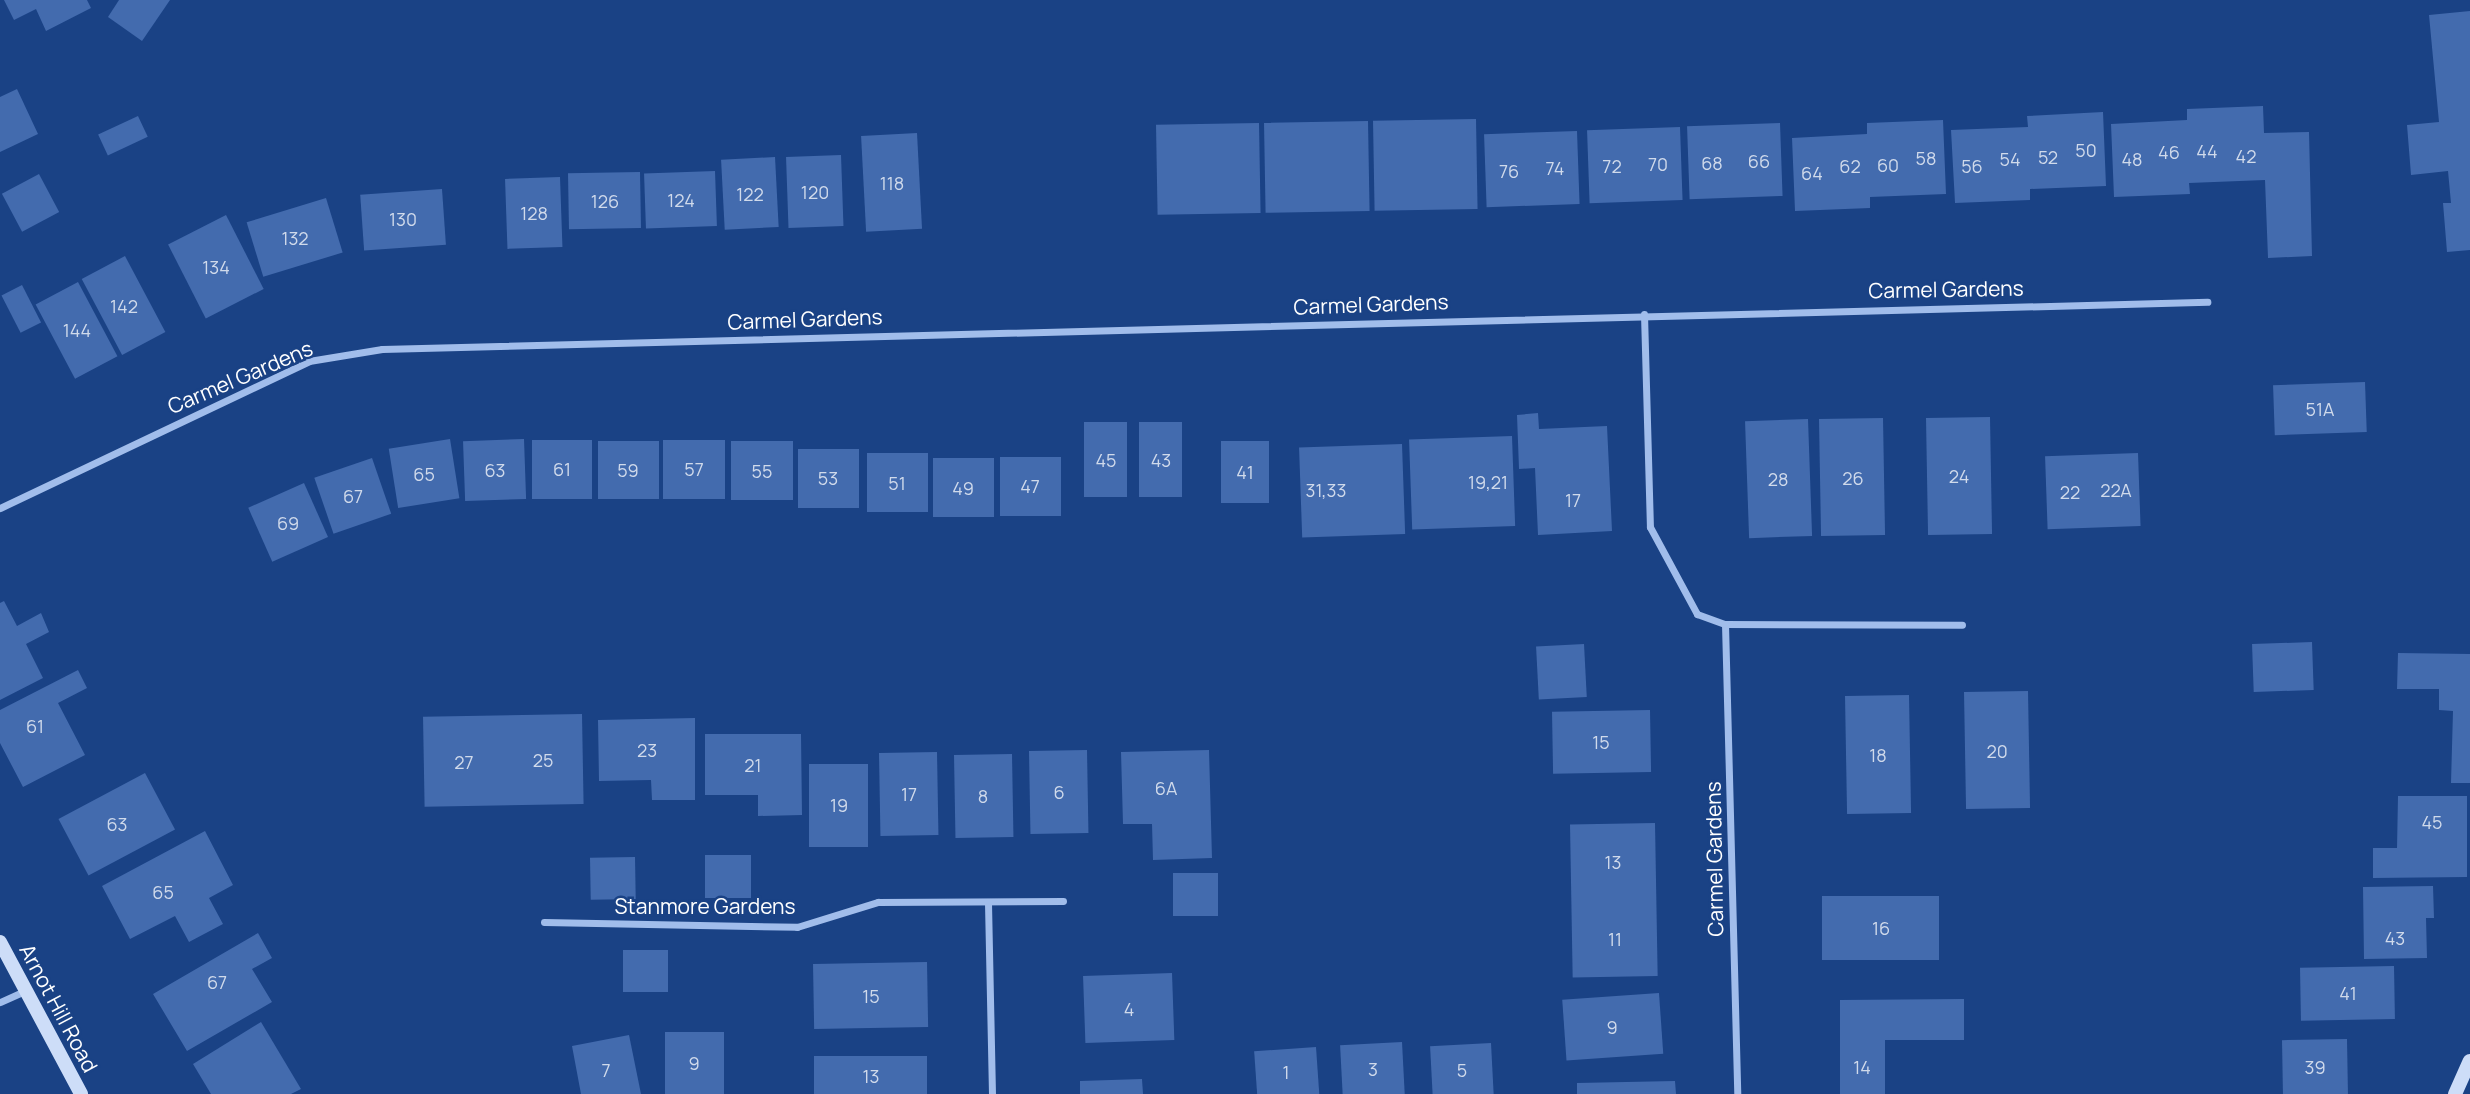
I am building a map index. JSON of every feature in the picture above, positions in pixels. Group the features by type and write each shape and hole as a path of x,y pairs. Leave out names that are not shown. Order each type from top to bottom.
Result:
{"street":[{"name":"Carmel Gardens","path":"0,508 309,362 382,348 1644,314 2207,302"},
{"path":"1644,314 1650,527 1678,586 1697,614 1725,624 1962,625"},
{"name":"Carmel Gardens","path":"1725,624 1737,1094"},
{"name":"Stanmore Gardens","path":"544,922 797,926 878,902 1063,901"},
{"path":"988,903 992,1094"},
{"name":"Arnot Hill Road","path":"0,942 81,1094"},
{"path":"0,1002 25,991"},
{"path":"2455,1094 2470,1061"}],"building":[{"path":"4,0 87,0 91,8 46,31 36,9 14,20"},
{"path":"119,0 170,0 142,41 108,17"},
{"path":"2470,11 2470,250 2447,252 2443,203 2451,203 2448,171 2411,175 2407,125 2439,122 2429,15"},
{"path":"17,89 38,134 0,152 0,97"},
{"path":"2263,106 2264,133 2309,132 2312,256 2268,258 2265,180 2189,183 2190,194 2114,197 2111,124 2187,120 2187,109"},
{"path":"2103,112 2106,186 2030,189 2030,200 1955,203 1951,130 2028,127 2027,116"},
{"path":"138,116 148,137 108,155 98,135"},
{"path":"1476,119 1478,209 1375,211 1373,121"},
{"path":"1943,120 1946,194 1870,197 1870,208 1795,211 1792,138 1867,134 1867,123"},
{"path":"1368,121 1370,211 1266,213 1264,123"},
{"path":"1259,123 1261,213 1158,215 1156,125"},
{"path":"1780,123 1783,196 1690,199 1687,126"},
{"path":"1680,127 1683,200 1590,203 1587,130"},
{"path":"1577,131 1580,204 1487,207 1484,134"},
{"path":"917,133 922,229 866,232 861,136"},
{"path":"841,155 843,226 789,228 786,157"},
{"path":"775,157 779,227 725,230 721,160"},
{"path":"715,171 717,226 646,228 644,173"},
{"path":"640,172 641,228 569,229 568,173"},
{"path":"39,174 59,212 22,232 2,194"},
{"path":"560,177 562,247 507,249 505,179"},
{"path":"442,189 446,245 364,251 360,195"},
{"path":"326,198 343,253 263,277 247,222"},
{"path":"226,215 264,289 206,318 168,245"},
{"path":"125,256 165,332 122,355 82,279"},
{"path":"78,282 117,356 75,379 36,305"},
{"path":"22,285 41,322 21,333 2,295"},
{"path":"2365,382 2367,432 2275,435 2273,385"},
{"path":"1538,413 1539,429 1607,426 1612,531 1538,535 1535,468 1519,469 1517,415"},
{"path":"1990,417 1992,534 1928,535 1926,418"},
{"path":"1883,418 1885,535 1821,536 1819,419"},
{"path":"1808,419 1812,536 1749,538 1745,421"},
{"path":"1084,422 1127,422 1127,497 1084,497"},
{"path":"1139,422 1182,422 1182,497 1139,497"},
{"path":"1512,436 1515,526 1412,530 1409,440"},
{"path":"450,439 459,498 398,508 389,449"},
{"path":"524,439 526,499 465,501 463,441"},
{"path":"532,440 592,440 592,499 532,499"},
{"path":"663,440 725,440 725,499 663,499"},
{"path":"598,441 659,441 659,499 598,499"},
{"path":"731,441 793,441 793,500 731,500"},
{"path":"1221,441 1269,441 1269,503 1221,503"},
{"path":"1402,444 1405,534 1302,538 1299,448"},
{"path":"798,449 859,449 859,508 798,508"},
{"path":"867,453 928,453 928,512 867,512"},
{"path":"2138,453 2141,526 2048,529 2045,456"},
{"path":"1000,457 1061,457 1061,516 1000,516"},
{"path":"372,458 391,514 334,534 314,478"},
{"path":"933,458 994,458 994,517 933,517"},
{"path":"304,483 328,537 272,562 248,508"},
{"path":"4,601 17,626 41,613 49,632 26,644 43,678 0,700 0,603"},
{"path":"2312,642 2314,690 2254,692 2252,644"},
{"path":"1584,644 1587,697 1539,699 1536,647"},
{"path":"2398,653 2470,654 2470,783 2451,783 2453,711 2439,710 2439,689 2397,689"},
{"path":"78,670 87,688 58,703 85,755 23,787 0,743 0,710"},
{"path":"2028,691 2030,808 1966,809 1964,692"},
{"path":"1909,695 1911,813 1847,814 1845,696"},
{"path":"1650,710 1651,772 1553,774 1552,712"},
{"path":"582,714 584,804 425,807 423,717"},
{"path":"695,718 695,800 652,800 651,780 599,781 598,720"},
{"path":"705,734 801,734 802,815 758,816 758,795 705,795"},
{"path":"1087,750 1088,833 1030,834 1029,751"},
{"path":"1209,750 1212,858 1153,860 1152,824 1123,824 1121,752"},
{"path":"937,752 938,835 880,836 879,753"},
{"path":"1012,754 1013,837 955,838 954,755"},
{"path":"809,764 868,764 868,847 809,847"},
{"path":"145,773 175,830 89,876 58,819"},
{"path":"2398,796 2467,796 2467,877 2373,878 2373,848 2397,848"},
{"path":"1655,823 1658,976 1573,977 1570,824"},
{"path":"205,831 233,885 209,898 223,924 189,942 175,916 130,939 102,886"},
{"path":"705,855 751,855 751,898 705,898"},
{"path":"635,857 636,899 591,900 590,858"},
{"path":"1173,873 1218,873 1218,916 1173,916"},
{"path":"2433,886 2434,918 2426,918 2427,958 2364,959 2363,887"},
{"path":"1822,896 1939,896 1939,960 1822,960"},
{"path":"258,933 272,958 252,969 272,1002 187,1051 153,994"},
{"path":"623,950 668,950 668,992 623,992"},
{"path":"927,962 928,1027 814,1029 813,964"},
{"path":"2394,966 2395,1019 2301,1021 2300,968"},
{"path":"1172,973 1174,1040 1085,1043 1083,976"},
{"path":"1659,993 1663,1054 1566,1061 1562,1000"},
{"path":"1964,999 1964,1040 1885,1040 1885,1094 1840,1094 1840,1000"},
{"path":"261,1022 301,1089 291,1094 211,1094 193,1064"},
{"path":"665,1032 724,1032 724,1094 665,1094"},
{"path":"629,1035 641,1094 581,1094 572,1046"},
{"path":"2347,1039 2348,1094 2283,1094 2282,1040"},
{"path":"1402,1042 1405,1094 1343,1094 1340,1045"},
{"path":"1491,1043 1494,1094 1433,1094 1430,1046"},
{"path":"1316,1047 1319,1094 1257,1094 1254,1051"},
{"path":"814,1056 927,1056 927,1094 814,1094"},
{"path":"1142,1079 1143,1094 1080,1094 1080,1081"},
{"path":"1675,1081 1676,1094 1577,1094 1577,1083"}]}
